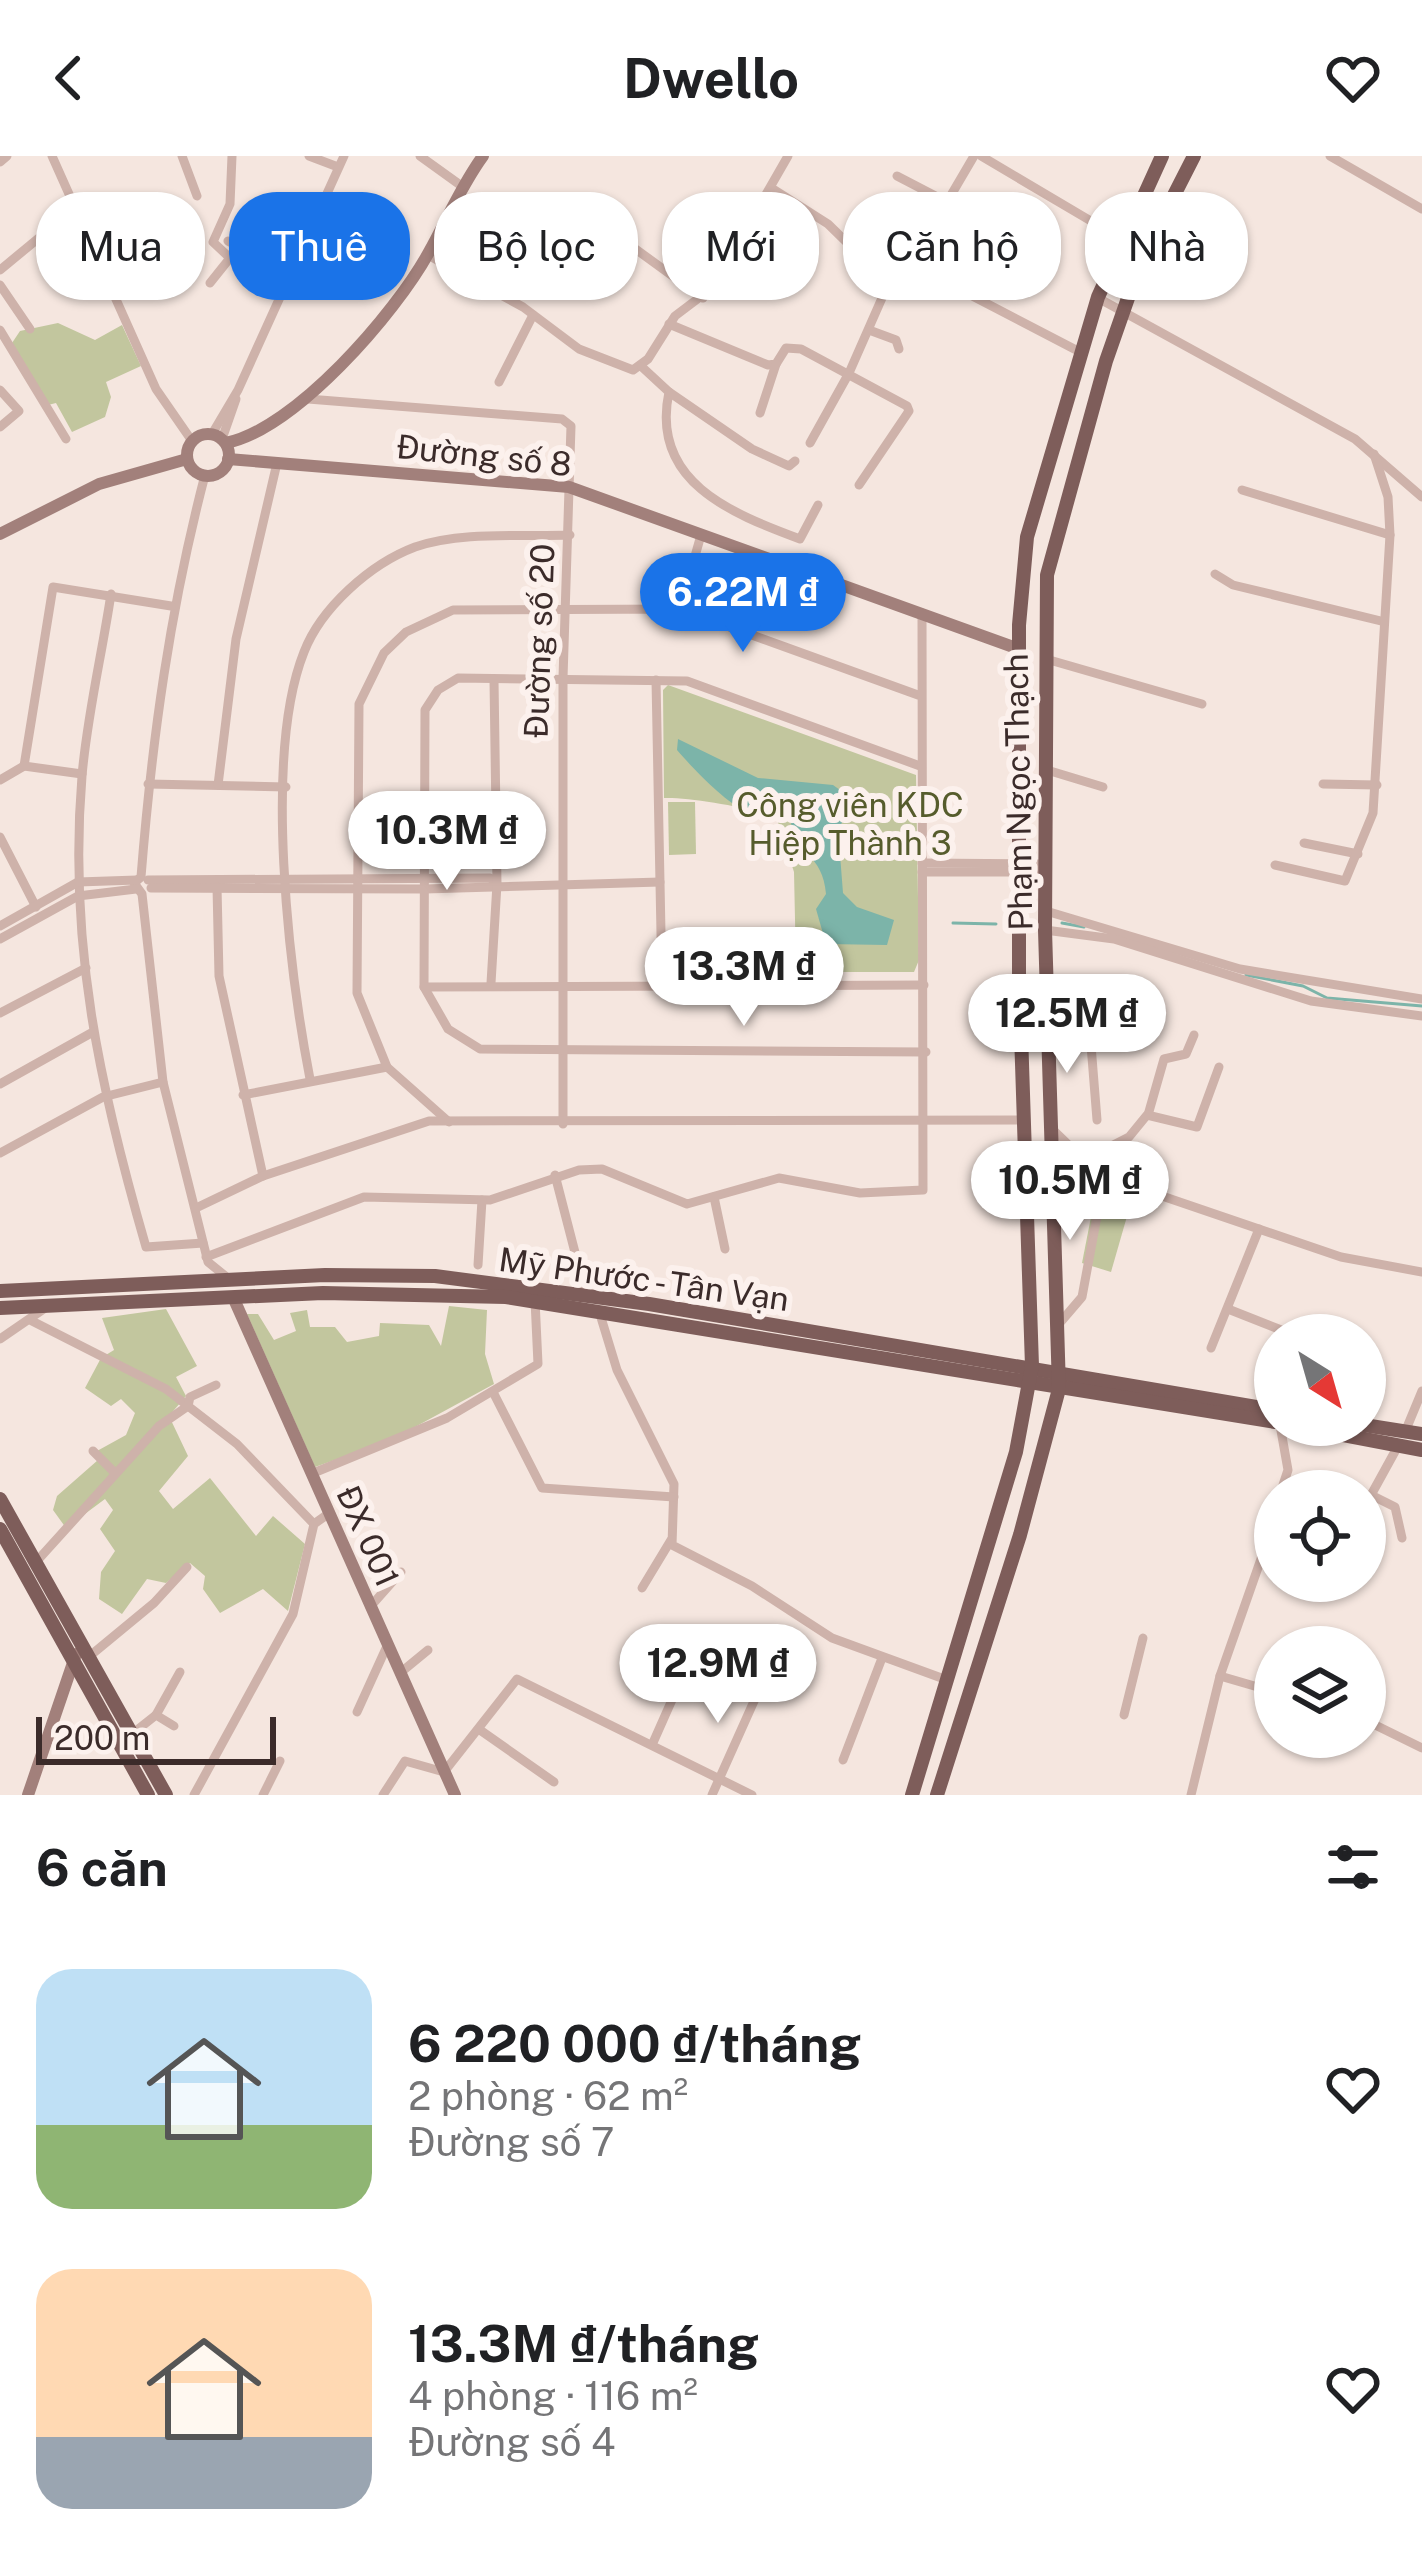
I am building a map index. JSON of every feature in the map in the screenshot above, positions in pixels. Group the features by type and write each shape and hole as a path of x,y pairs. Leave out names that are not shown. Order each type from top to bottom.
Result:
{"main road":[{"name":"Phạm Ngọc Thạch","path":"1144,192 1162,156"},
{"name":"Phạm Ngọc Thạch","path":"937,1795 1020,1534 1060,1372 1045,868 1043,658 1051,560 1142,258 1194,156"},
{"name":"Phạm Ngọc Thạch","path":"912,1795 994,1529 1032,1366 1019,867 1019,649 1027,537 1097,300"},
{"name":"Mỹ Phước - Tân Vạn","path":"0,1291 401,1275 586,1295 1254,1406"},
{"name":"Mỹ Phước - Tân Vạn","path":"0,1308 406,1292 536,1300 1254,1420"},
{"path":"1409,1437 1422,1450"},
{"path":"0,1499 82,1640 83,1655 148,1795"},
{"path":"0,1529 83,1655 166,1795"},
{"path":"994,1529 1020,1534"}],"street":[{"path":"52,156 156,389 192,441 223,446 257,438 308,399 428,255 484,156"},
{"path":"182,156 196,192"},
{"path":"210,283 230,258 213,242 230,204 232,156"},
{"path":"309,156 341,161 327,192"},
{"path":"419,156 463,188"},
{"path":"770,192 788,156"},
{"path":"897,176 948,202 978,156 1085,218"},
{"path":"1330,156 1422,208"},
{"path":"772,189 828,224 843,241"},
{"path":"0,270 36,240"},
{"path":"428,255 603,362 622,370 642,367"},
{"path":"0,285 30,329"},
{"path":"205,475 217,473 237,393 279,300"},
{"path":"642,367 668,324 700,300"},
{"path":"809,443 850,373 881,300"},
{"path":"980,300 1080,352"},
{"path":"1102,300 1375,454 1422,497"},
{"path":"499,382 533,315"},
{"path":"668,324 742,356 776,364"},
{"path":"0,330 65,439"},
{"path":"868,330 896,340 898,349"},
{"path":"760,413 776,364 786,349 801,350 850,373 910,409 859,485"},
{"path":"642,367 669,392 752,449 789,466 795,461"},
{"path":"0,390 19,411 0,427"},
{"path":"669,392 667,439 694,489 800,538 818,505"},
{"path":"223,446 237,393"},
{"name":"Đường số 20","path":"308,399 562,419 571,426 563,678 563,1124"},
{"path":"218,785 236,639 270,463 257,438 232,422"},
{"path":"187,459 192,441"},
{"name":"Đường số 8","path":"223,446 270,463 568,487 1019,649"},
{"path":"1275,866 1346,881 1370,827 1377,785 1381,621 1390,535 1388,497 1375,454"},
{"path":"187,459 205,475"},
{"path":"0,534 99,484 187,459"},
{"path":"205,475 172,606 148,784 142,885 163,1082 207,1260 230,1279"},
{"path":"1242,490 1390,535"},
{"path":"310,1078 289,966 286,882 288,710 304,650 354,586 416,547 457,539 570,535"},
{"path":"680,609 701,535"},
{"path":"1216,574 1233,585 1381,621"},
{"path":"24,766 53,587 172,606"},
{"path":"111,595 82,774 78,896 93,1032 103,1097 146,1247 203,1243"},
{"path":"449,1122 387,1067 357,993 354,883 359,704 384,653 406,632 453,610 680,609 919,695"},
{"path":"188,1281 207,1260 364,1197 482,1200 505,1197 555,1174 602,1169 687,1204 779,1178 860,1192 923,1190 922,613"},
{"path":"1043,658 1202,704"},
{"path":"920,766 687,681 458,678 438,690 424,710 424,987 448,1029 480,1049 926,1052"},
{"path":"491,983 497,884 494,680"},
{"path":"656,680 662,984"},
{"path":"0,780 24,766 82,774"},
{"path":"1047,770 1103,788"},
{"path":"148,784 286,787"},
{"path":"1323,784 1377,785"},
{"path":"1304,843 1358,854"},
{"path":"2,845 38,910"},
{"path":"922,867 1045,868"},
{"path":"0,939 78,882 217,887 286,882"},
{"path":"0,926 78,896 142,885 660,882"},
{"path":"217,887 219,976 263,1176"},
{"path":"1046,911 1240,969 1422,999"},
{"path":"1046,930 1114,940 1311,1001 1422,1016"},
{"path":"0,1013 86,968"},
{"path":"424,987 491,983 924,985"},
{"path":"1089,1020 1097,1120"},
{"path":"1048,1024 1128,1022"},
{"path":"0,1084 93,1032"},
{"path":"1084,1160 1129,1137 1148,1115 1164,1059 1186,1054 1194,1035"},
{"path":"1148,1115 1197,1127 1219,1066"},
{"path":"243,1095 310,1078 387,1067"},
{"path":"0,1153 103,1097 163,1082"},
{"path":"196,1208 263,1176 429,1121 1025,1120"},
{"path":"1050,1126 1084,1160 1105,1173 1341,1257 1422,1272"},
{"path":"1058,1325 1082,1297 1105,1173"},
{"path":"555,1174 586,1295"},
{"path":"714,1197 725,1249"},
{"path":"478,1265 482,1200"},
{"path":"1211,1348 1259,1229"},
{"name":"ĐX 001","path":"233,1297 455,1795"},
{"path":"311,1474 393,1444 538,1364 536,1300"},
{"path":"0,1339 48,1306"},
{"path":"1228,1309 1254,1319"},
{"path":"598,1311 617,1370 667,1463 674,1497 670,1540 642,1588"},
{"path":"32,1321 162,1386 256,1461 292,1508 314,1524"},
{"path":"37,1562 159,1426 188,1406 190,1397 216,1385"},
{"path":"1386,1478 1409,1437 1422,1391"},
{"path":"493,1392 542,1488 674,1497"},
{"path":"93,1451 115,1473"},
{"path":"1386,1502 1395,1507 1402,1538"},
{"path":"194,1795 293,1614 314,1524 328,1514"},
{"path":"670,1540 679,1551 752,1586 832,1638 947,1680"},
{"path":"28,1795 83,1655 154,1604 187,1567"},
{"path":"370,1607 401,1572"},
{"path":"1191,1795 1220,1676 1254,1579"},
{"path":"1124,1715 1143,1638"},
{"path":"357,1712 387,1646"},
{"path":"400,1673 428,1650"},
{"path":"843,1760 882,1658"},
{"path":"652,1745 687,1666"},
{"path":"132,1734 156,1715 180,1672"},
{"path":"1220,1676 1254,1686"},
{"path":"383,1795 405,1761 444,1772 517,1679 752,1795"},
{"path":"712,1795 759,1690"},
{"path":"156,1715 174,1726"},
{"path":"480,1730 554,1782"},
{"path":"1386,1730 1422,1748"},
{"path":"263,1795 280,1761"}],"green space":[{"path":"58,323 95,340 122,325 141,366 106,382 111,397 105,417 72,432 56,403 48,405 12,343 20,331"},
{"name":"Công viên KDC Hiệp Thành 3","path":"668,685 916,775 919,960 914,972 808,972 796,967 794,872 777,819 722,804 664,798 663,690"},
{"path":"668,802 695,802 696,854 669,855"},
{"path":"1099,1176 1134,1192 1111,1272 1082,1263"},
{"path":"449,1306 487,1310 485,1354 494,1384 391,1440 315,1467 247,1314 258,1314 274,1340 296,1331 290,1313 307,1310 310,1327 335,1327 347,1342 379,1336 380,1323 429,1325 441,1346"},
{"path":"166,1309 197,1366 176,1377 186,1396 169,1416 188,1456 159,1491 173,1509 210,1478 256,1536 273,1516 305,1544 288,1611 263,1589 220,1613 203,1589 205,1576 190,1563 166,1583 147,1579 122,1614 99,1599 101,1572 115,1551 100,1529 113,1510 105,1499 66,1528 53,1510 57,1496 98,1460 97,1451 126,1435 135,1413 121,1399 111,1406 85,1388 101,1358 114,1350 102,1318"}],"water":[{"path":"678,739 758,778 833,785 847,795 852,807 838,829 843,893 857,907 894,920 887,945 826,944 816,909 826,894 824,881 790,818 779,811 743,808 728,800 677,750"}],"waterway":[{"path":"953,923 996,924"},
{"path":"1062,923 1084,927"},
{"path":"1246,975 1303,986 1327,998 1422,1006"}]}
